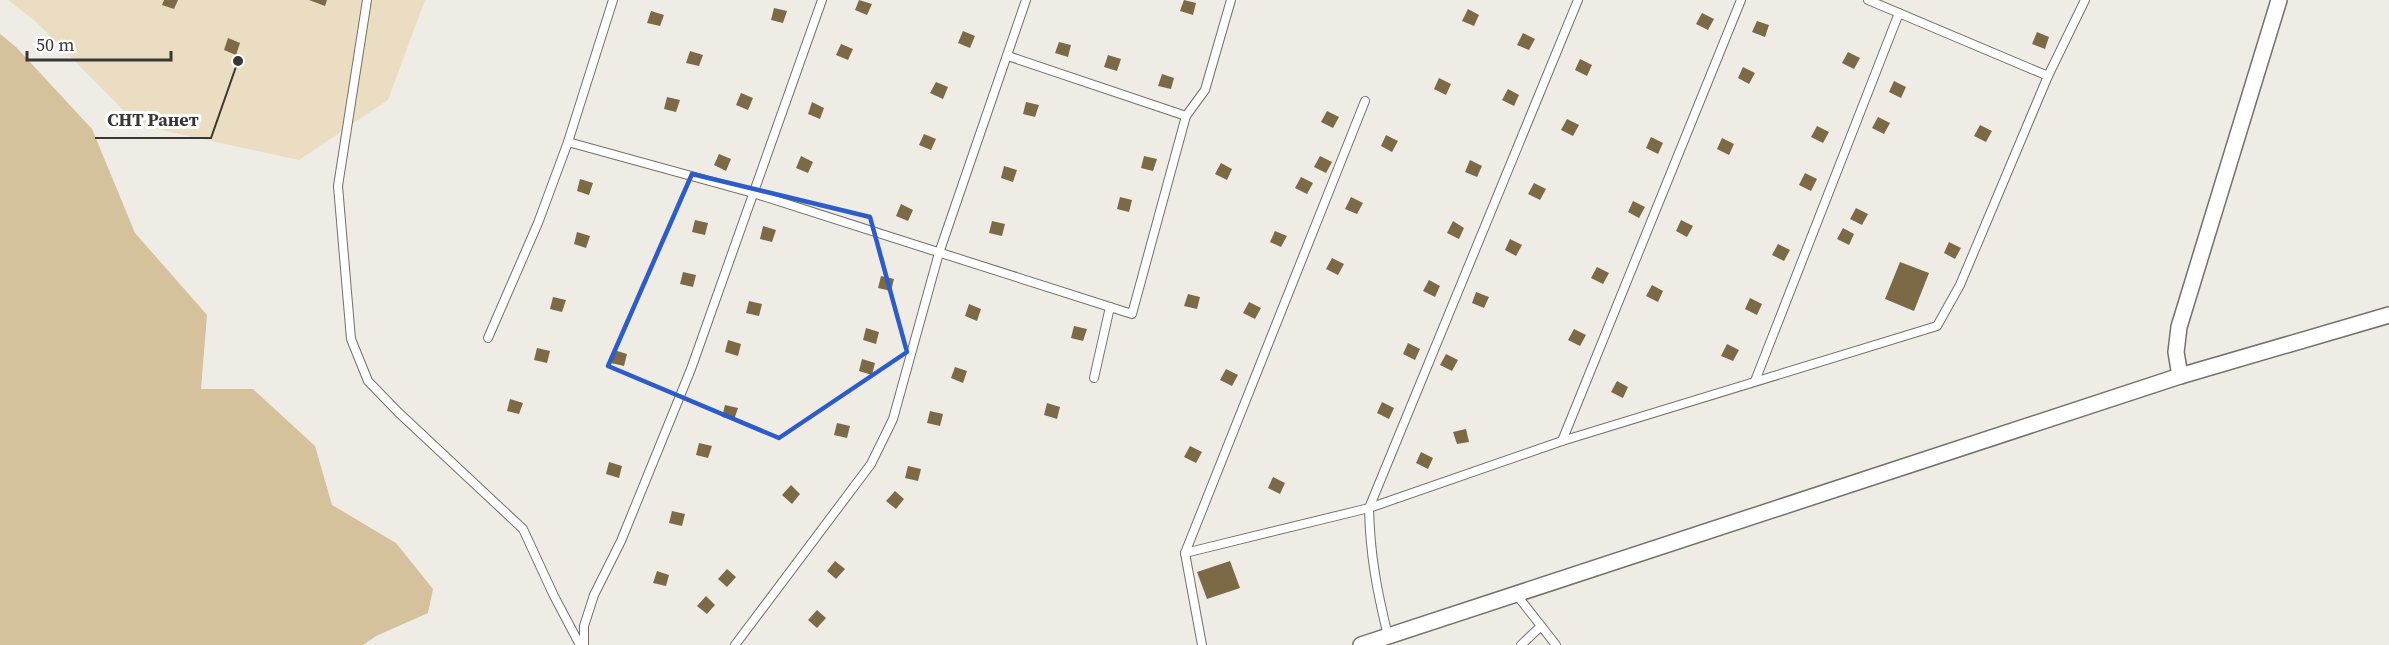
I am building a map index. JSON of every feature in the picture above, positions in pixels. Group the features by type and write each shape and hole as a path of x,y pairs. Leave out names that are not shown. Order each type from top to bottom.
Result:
{"street":[{"path":"2180,376 2176,352 2179,327 2279,0"},
{"path":"1361,645 2180,376 2389,315"}],"lane":[{"path":"367,0 338,186 351,339 368,381 398,412 524,529 554,596 582,645"},
{"path":"488,338 538,223 568,142 613,0"},
{"path":"582,645 584,626 594,595 621,541 691,369 822,0"},
{"path":"735,645 871,464 893,419 939,254 1026,0"},
{"path":"568,142 753,193 1132,314 1186,116 1204,90 1231,0"},
{"path":"1388,636 1370,547 1369,508 1578,0"},
{"path":"1562,441 1741,0"},
{"path":"1868,0 2048,76"},
{"path":"1185,553 1369,508 1562,441 1937,326 1960,285 2048,76 2085,0"},
{"path":"1755,381 1899,13"},
{"path":"1008,56 1186,116"},
{"path":"1202,645 1185,553 1365,101"},
{"path":"1094,378 1110,307"},
{"path":"1516,594 1556,645"},
{"path":"1521,645 1541,626"}],"highlighted area":[{"path":"692,174 870,217 907,352 779,438 608,366"}],"shaded area":[{"path":"8,0 425,0 388,100 299,160 138,125 35,21"},
{"path":"0,34 16,47 92,129 135,233 207,315 201,389 253,389 315,446 332,505 396,543 433,589 428,613 376,636 363,645 0,645"}],"building":[{"path":"164,0 178,0 174,9 162,5"},
{"path":"309,0 327,0 325,6"},
{"path":"859,0 872,4 867,15 855,10"},
{"path":"1184,0 1196,3 1193,15 1180,11"},
{"path":"774,8 787,11 783,23 771,20"},
{"path":"1468,9 1479,15 1474,26 1462,21"},
{"path":"651,11 664,15 660,26 647,23"},
{"path":"1702,13 1714,19 1708,30 1696,24"},
{"path":"1757,21 1769,25 1765,37 1752,32"},
{"path":"963,31 975,36 970,48 958,43"},
{"path":"2037,32 2049,37 2045,49 2032,44"},
{"path":"1523,33 1535,39 1529,50 1517,45"},
{"path":"228,38 240,43 236,55 224,50"},
{"path":"1059,42 1071,45 1068,57 1055,53"},
{"path":"841,44 853,49 848,60 836,55"},
{"path":"690,51 703,55 699,66 686,63"},
{"path":"1848,52 1860,58 1854,69 1842,63"},
{"path":"1108,55 1121,59 1117,71 1104,67"},
{"path":"1580,59 1592,65 1587,76 1575,70"},
{"path":"1743,67 1755,73 1749,84 1738,78"},
{"path":"1162,74 1174,78 1171,89 1158,86"},
{"path":"1439,78 1451,84 1446,95 1434,89"},
{"path":"1894,81 1906,87 1901,98 1889,92"},
{"path":"936,82 948,87 943,99 930,93"},
{"path":"1508,89 1519,95 1514,106 1502,100"},
{"path":"741,93 753,98 748,110 736,105"},
{"path":"667,97 680,100 676,112 664,109"},
{"path":"812,102 824,108 820,119 808,114"},
{"path":"1026,102 1039,105 1035,117 1023,114"},
{"path":"1327,111 1339,117 1333,128 1321,122"},
{"path":"1878,117 1890,123 1884,134 1872,128"},
{"path":"1567,119 1579,125 1573,136 1561,130"},
{"path":"1980,125 1992,131 1986,142 1974,136"},
{"path":"1817,126 1829,132 1823,143 1811,137"},
{"path":"924,134 936,139 931,150 919,145"},
{"path":"1386,135 1398,141 1392,152 1381,146"},
{"path":"1651,137 1663,143 1658,154 1646,148"},
{"path":"1722,138 1734,144 1729,155 1717,149"},
{"path":"719,154 731,159 726,171 714,165"},
{"path":"801,156 813,162 808,173 796,168"},
{"path":"1144,156 1157,159 1153,171 1141,168"},
{"path":"1320,156 1332,162 1326,173 1314,167"},
{"path":"1470,160 1482,166 1477,177 1465,172"},
{"path":"1221,163 1232,169 1227,180 1215,174"},
{"path":"1004,166 1017,170 1013,182 1001,178"},
{"path":"1805,173 1817,179 1811,191 1799,185"},
{"path":"1301,177 1313,183 1307,194 1295,188"},
{"path":"580,179 593,183 589,195 577,191"},
{"path":"1534,183 1546,189 1540,200 1528,194"},
{"path":"1120,197 1132,200 1129,212 1117,209"},
{"path":"1351,197 1363,203 1357,214 1345,209"},
{"path":"1633,201 1645,207 1639,218 1628,212"},
{"path":"901,204 913,210 908,221 896,216"},
{"path":"1856,208 1868,214 1862,225 1850,219"},
{"path":"695,220 708,223 705,235 692,232"},
{"path":"1681,220 1693,226 1687,237 1676,231"},
{"path":"992,221 1005,224 1002,236 989,233"},
{"path":"1453,221 1464,228 1459,239 1447,233"},
{"path":"763,226 776,230 772,242 760,239"},
{"path":"1843,228 1854,234 1849,245 1837,239"},
{"path":"1275,231 1287,236 1281,247 1270,242"},
{"path":"577,232 590,236 586,248 574,244"},
{"path":"1510,239 1522,245 1516,256 1505,250"},
{"path":"1949,242 1961,248 1955,259 1944,253"},
{"path":"1778,244 1790,250 1784,261 1772,255"},
{"path":"1332,258 1344,264 1338,275 1326,269"},
{"path":"1900,262 1929,273 1914,311 1885,299"},
{"path":"1597,267 1609,273 1603,284 1591,278"},
{"path":"683,272 696,275 693,287 680,284"},
{"path":"881,276 894,279 891,291 878,288"},
{"path":"1429,280 1440,286 1435,297 1423,291"},
{"path":"1652,285 1663,291 1658,302 1646,296"},
{"path":"1476,292 1489,297 1484,308 1472,303"},
{"path":"1188,294 1200,297 1197,309 1184,306"},
{"path":"553,297 566,300 562,312 550,309"},
{"path":"1750,298 1762,304 1757,315 1745,309"},
{"path":"749,301 762,304 759,316 746,313"},
{"path":"1249,302 1261,308 1255,319 1243,313"},
{"path":"969,304 981,309 977,321 965,316"},
{"path":"1074,326 1087,329 1083,341 1071,338"},
{"path":"866,328 879,332 876,344 863,340"},
{"path":"1574,329 1586,335 1580,346 1568,340"},
{"path":"728,340 741,344 738,356 725,352"},
{"path":"1408,343 1420,349 1415,360 1403,354"},
{"path":"1727,344 1739,350 1733,361 1721,356"},
{"path":"537,348 550,351 547,363 534,360"},
{"path":"614,350 627,354 624,366 611,363"},
{"path":"1446,354 1458,360 1452,371 1440,365"},
{"path":"862,359 875,363 872,375 859,371"},
{"path":"955,367 967,371 963,383 951,378"},
{"path":"1226,369 1238,375 1232,386 1220,380"},
{"path":"1617,381 1628,387 1623,398 1611,392"},
{"path":"510,399 523,403 519,414 507,411"},
{"path":"1382,402 1394,408 1389,419 1377,413"},
{"path":"1047,403 1060,407 1057,419 1044,415"},
{"path":"725,405 738,408 734,420 722,417"},
{"path":"930,411 943,414 940,426 927,423"},
{"path":"837,423 850,426 847,438 834,435"},
{"path":"1466,429 1469,442 1457,444 1453,432"},
{"path":"699,443 712,446 708,458 696,455"},
{"path":"1190,446 1202,452 1196,463 1184,457"},
{"path":"1421,452 1433,458 1428,469 1416,463"},
{"path":"609,462 622,466 619,478 606,474"},
{"path":"908,466 921,469 918,481 905,478"},
{"path":"1273,477 1285,483 1280,494 1268,488"},
{"path":"791,485 800,494 792,504 782,495"},
{"path":"895,491 904,499 896,509 886,501"},
{"path":"672,511 685,514 682,526 669,523"},
{"path":"835,561 845,569 836,579 827,571"},
{"path":"1230,561 1240,588 1207,599 1197,572"},
{"path":"727,569 736,577 727,587 718,579"},
{"path":"657,571 669,575 666,586 653,583"},
{"path":"706,596 715,605 707,614 697,606"},
{"path":"817,610 826,618 817,628 808,620"}],"place":[{"name":"СНТ Ранет","path":"238,61"}]}
